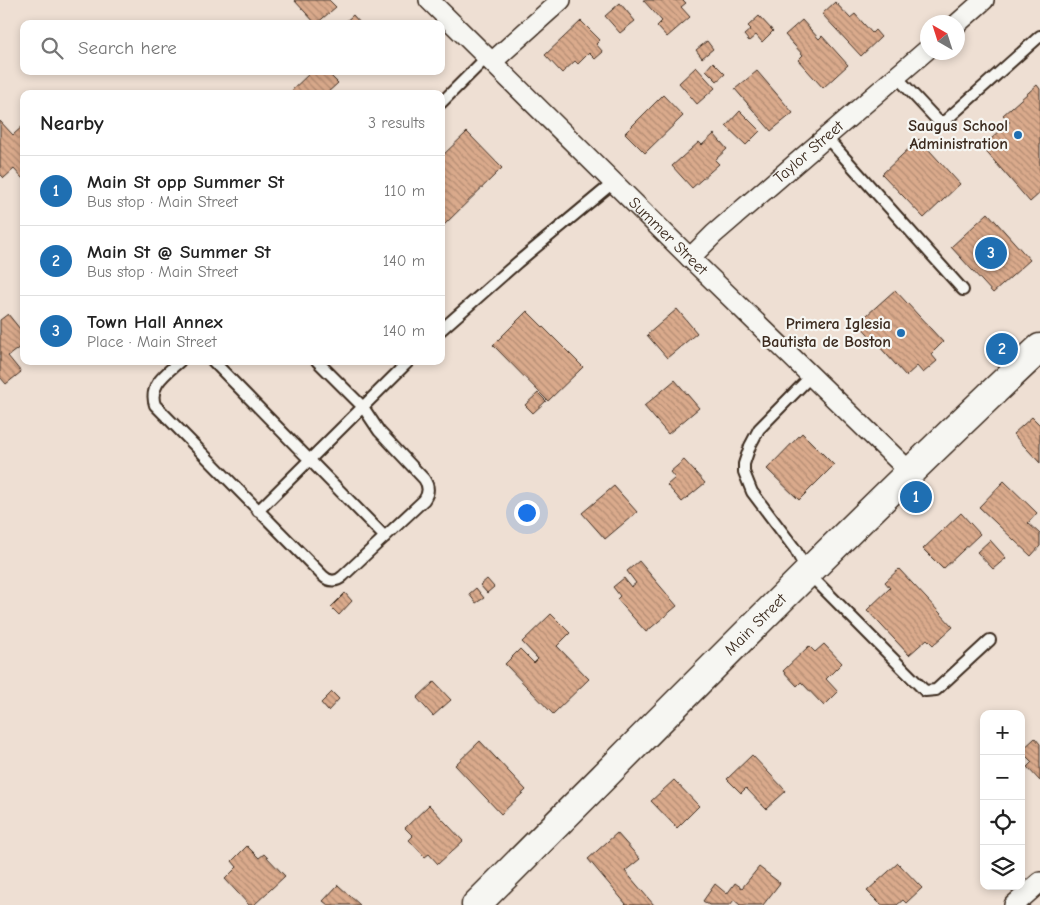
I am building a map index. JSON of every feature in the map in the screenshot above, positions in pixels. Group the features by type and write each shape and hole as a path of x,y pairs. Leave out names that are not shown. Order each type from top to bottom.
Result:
{"main road":[{"name":"Main Street","path":"476,905 910,472 1040,348"}],"street":[{"name":"Summer Street","path":"429,0 910,472"},
{"path":"489,60 561,0"},
{"path":"965,17 984,0"},
{"name":"Taylor Street","path":"690,258 714,234 920,56"},
{"path":"1014,905 1040,882"}],"lane":[{"path":"896,76 938,121 945,121 1040,36"},
{"path":"445,99 489,60"},
{"path":"826,137 963,290"},
{"path":"445,326 518,262 614,182"},
{"path":"176,365 155,386 153,396 155,405 323,576 329,580 336,580 340,579 426,496 428,485 424,478 378,431 363,407 321,365"},
{"path":"217,365 385,537"},
{"path":"258,511 405,365"},
{"path":"812,376 759,429 750,446 744,464 744,472 752,492 795,549 808,573 925,691 936,690 990,640"}],"building":[{"path":"294,0 329,0 336,7 321,20 312,20"},
{"path":"643,0 683,0 686,3 681,7 690,17 667,37 657,26 662,21"},
{"path":"835,2 850,18 855,14 872,33 875,30 881,37 861,56 822,14"},
{"path":"620,3 635,21 620,33 605,16"},
{"path":"353,15 357,20 347,20"},
{"path":"759,16 773,31 762,42 756,35 749,41 744,35 751,29 748,26"},
{"path":"802,20 819,39 822,36 848,65 823,88 798,60 803,55 785,35"},
{"path":"581,21 600,40 596,44 603,52 595,59 589,53 578,64 575,61 562,73 545,55"},
{"path":"707,41 713,49 702,58 696,50"},
{"path":"713,62 725,74 717,81 706,70"},
{"path":"696,67 715,88 697,104 679,83"},
{"path":"757,71 793,113 771,131 735,89"},
{"path":"308,75 330,75 338,83 330,90 292,90"},
{"name":"Saugus School Administration","path":"1037,85 1040,89 1040,193 1030,202 982,147 1010,122 1003,115"},
{"path":"663,95 683,116 645,153 625,133"},
{"path":"740,111 760,131 746,145 726,126"},
{"path":"0,121 13,135 20,129 20,176 14,169 4,178 0,174"},
{"path":"467,132 502,168 445,224 445,153"},
{"path":"714,134 727,149 715,160 719,164 692,188 672,166 699,142 702,145"},
{"path":"919,139 960,184 924,218 882,174"},
{"path":"988,213 1030,260 993,293 951,247"},
{"name":"Primera Iglesia Bautista de Boston","path":"895,290 943,342 931,354 937,361 923,373 917,366 906,376 858,323"},
{"path":"677,309 697,333 667,358 647,335"},
{"path":"527,311 583,367 548,401 493,345"},
{"path":"8,314 20,329 20,347 8,356 21,372 6,384 0,377 0,320"},
{"path":"675,380 699,408 668,434 644,406"},
{"path":"538,393 546,401 533,413 525,405"},
{"path":"1032,417 1040,425 1040,463 1013,434"},
{"path":"802,433 834,465 799,500 767,469"},
{"path":"684,460 705,483 682,502 667,485 675,478 670,472"},
{"path":"1004,481 1037,513 1028,523 1040,534 1040,546 1031,556 979,507"},
{"path":"614,486 637,512 605,539 582,513"},
{"path":"961,513 980,534 943,569 923,549"},
{"path":"990,540 1006,558 993,569 977,552"},
{"path":"639,561 677,606 646,632 617,599 620,596 613,587 624,578 631,587 636,583 627,571"},
{"path":"899,569 953,627 933,645 927,639 909,655 867,610 890,588 885,582"},
{"path":"487,579 494,587 487,593 480,585"},
{"path":"476,588 484,598 476,603 469,594"},
{"path":"345,593 352,601 339,615 331,607"},
{"path":"551,614 570,633 557,646 589,679 553,714 505,664 520,649 534,663 538,659 522,642"},
{"path":"824,644 842,663 826,679 838,692 824,706 801,682 797,686 783,671 809,646 815,652"},
{"path":"434,682 451,700 433,716 417,698"},
{"path":"332,692 339,699 328,711 321,703"},
{"path":"1035,738 1040,744 1040,781 1027,767 1032,762 1025,755 1025,747"},
{"path":"480,741 526,790 501,814 455,765"},
{"path":"752,755 786,791 766,809 746,788 741,793 727,779"},
{"path":"674,780 699,806 677,828 651,801"},
{"path":"429,805 463,841 438,864 429,854 425,857 409,840 413,836 405,828"},
{"path":"617,833 640,859 625,871 654,905 625,905 588,859"},
{"path":"247,846 259,858 264,854 285,876 254,905 249,905 225,879 237,867 232,861"},
{"path":"898,863 922,888 906,903 903,900 897,905 881,905 867,891"},
{"path":"759,867 780,883 763,905 740,905 734,900 730,905 709,905 703,901 715,884 727,894 735,883 742,888"},
{"path":"338,885 360,905 328,905 323,901"}],"place":[{"name":"Saugus School Administration","path":"1018,135"},
{"name":"Town Hall Annex","path":"991,253"},
{"name":"Primera Iglesia Bautista de Boston","path":"901,333"},
{"name":"Main St @ Summer St","path":"1002,349"},
{"name":"Main St opp Summer St","path":"916,497"}]}
